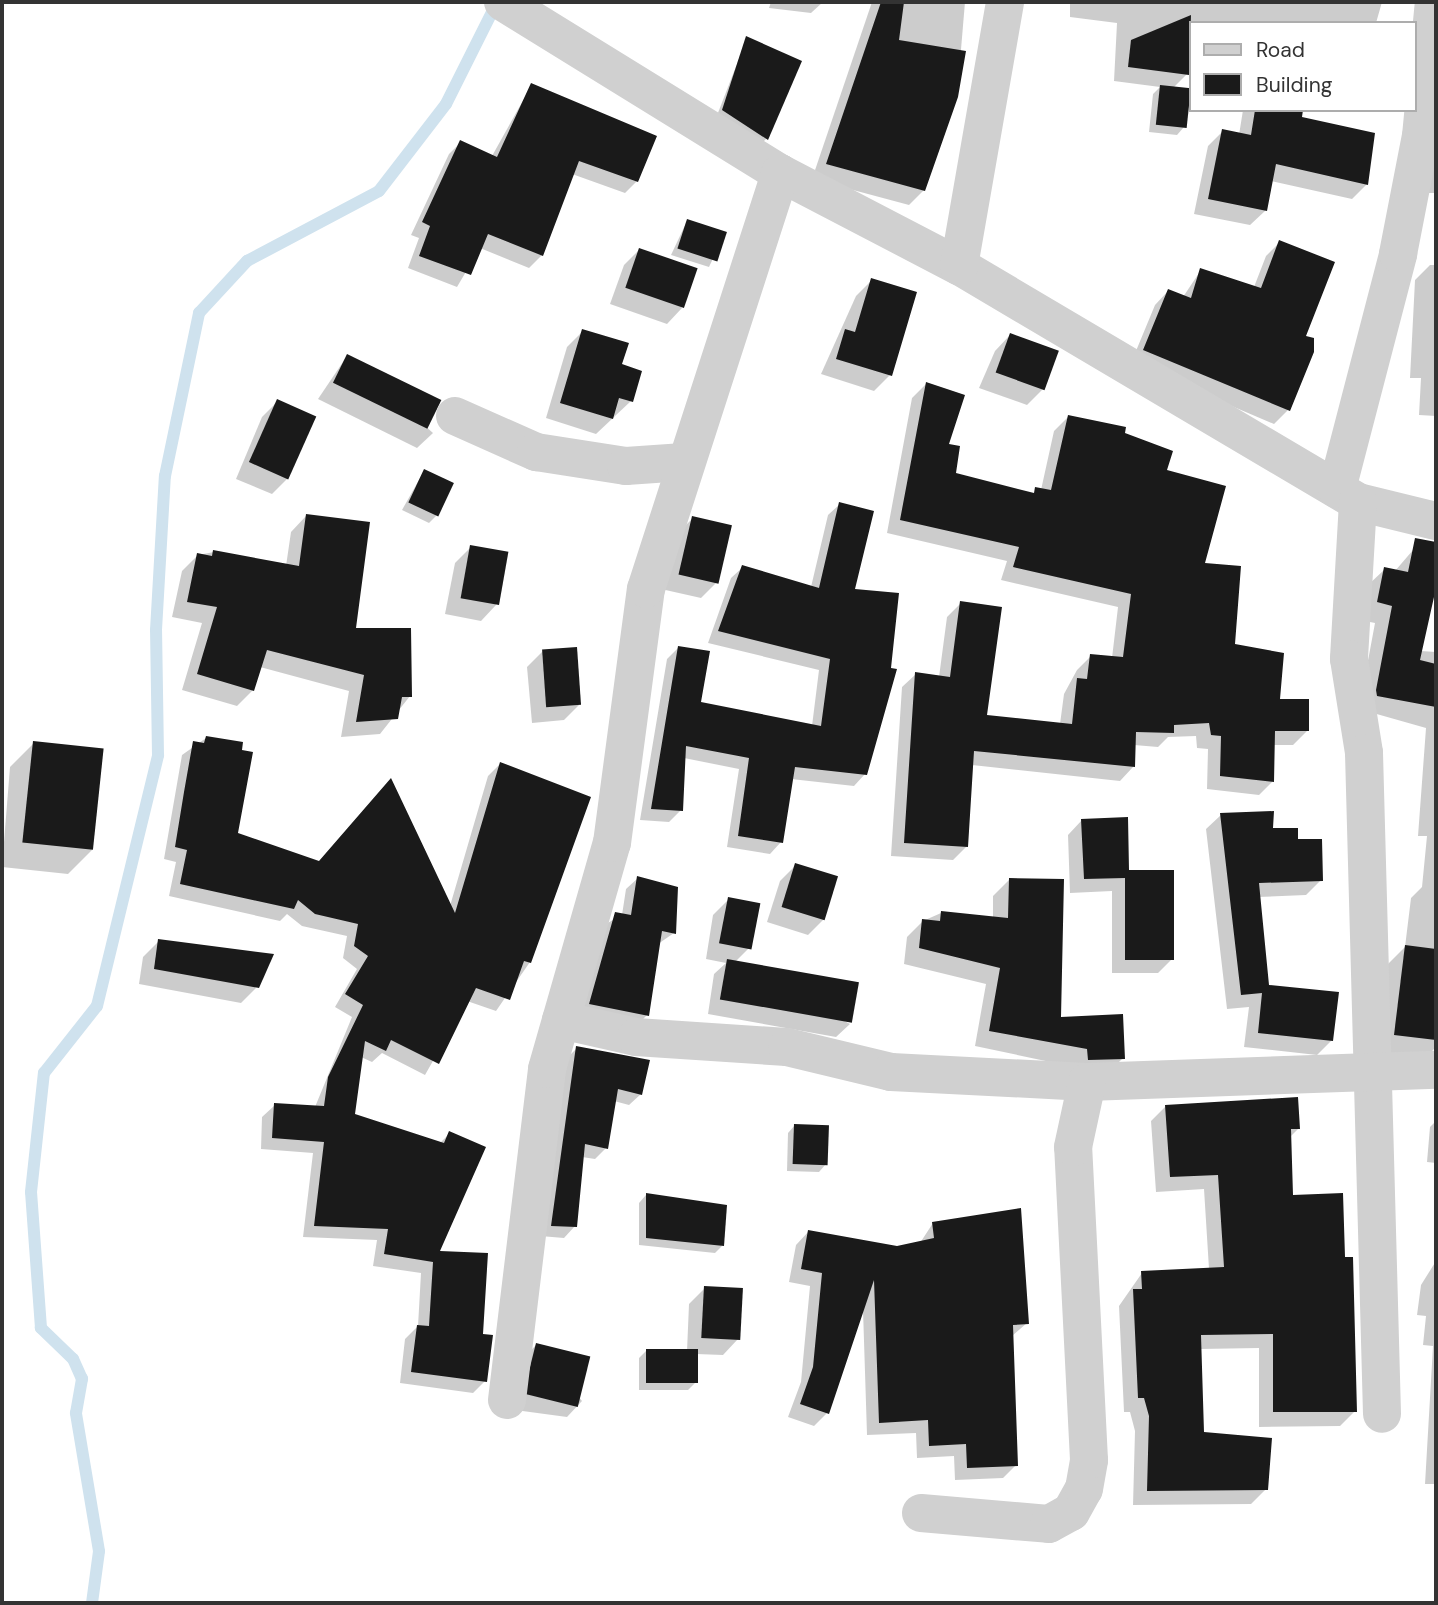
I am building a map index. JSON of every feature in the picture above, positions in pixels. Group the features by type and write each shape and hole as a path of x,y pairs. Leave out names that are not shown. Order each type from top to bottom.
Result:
{"street":[{"path":"503,2 780,173 959,266 1347,495 1436,522"},
{"path":"959,266 1005,2"},
{"path":"1382,1414 1364,753 1349,659 1347,495 1421,136 1434,2"},
{"path":"507,1399 538,1121 561,1020 612,843 646,589 684,462 780,173"},
{"path":"455,416 537,452 626,466 684,462"},
{"path":"561,1020 636,1037 787,1047 891,1072 1087,1082 1374,1070 1436,1070"},
{"path":"921,1513 1049,1524 1072,1512 1084,1489 1089,1460 1073,1147 1087,1082"}],"building":[{"path":"881,2 904,2 899,40 966,51 958,97 925,191 826,164"},
{"path":"1191,15 1189,75 1128,67 1131,40"},
{"path":"746,36 802,61 768,140 722,110"},
{"path":"531,83 657,136 638,182 579,161 543,256 488,234 471,275 419,256 430,226 422,222 460,140 497,157"},
{"path":"1160,85 1190,88 1187,128 1156,125"},
{"path":"1255,112 1303,112 1302,117 1375,133 1368,185 1276,164 1267,211 1208,199 1222,129 1251,135"},
{"path":"687,219 727,232 717,261 677,248"},
{"path":"1279,240 1335,262 1306,336 1314,338 1314,352 1290,411 1143,350 1168,289 1191,298 1200,268 1261,288"},
{"path":"639,248 698,268 684,308 625,288"},
{"path":"871,278 917,292 892,376 836,359 845,329 855,332"},
{"path":"582,329 629,343 622,364 642,371 633,402 619,398 613,419 560,403"},
{"path":"1010,333 1059,351 1044,390 996,372"},
{"path":"347,354 441,400 427,429 333,383"},
{"path":"926,382 965,395 949,444 960,446 956,473 1034,493 1035,487 1051,490 1068,415 1126,427 1125,433 1173,451 1167,470 1226,486 1205,563 1241,566 1235,644 1284,653 1280,699 1309,699 1309,731 1275,731 1274,782 1220,776 1221,736 1211,735 1209,723 1174,725 1174,733 1136,732 1135,767 974,751 968,847 904,843 915,672 950,677 960,601 1002,607 987,715 1072,724 1077,678 1087,679 1090,654 1123,657 1131,594 1013,567 1019,547 900,520"},
{"path":"277,399 316,416 288,480 249,462"},
{"path":"424,469 454,483 438,516 408,503"},
{"path":"839,502 874,511 855,589 899,593 891,668 897,669 867,775 795,767 783,843 738,836 749,758 686,746 683,811 651,809 678,646 710,651 701,702 821,726 830,659 718,631 742,565 819,588"},
{"path":"306,514 370,522 356,628 411,628 412,697 402,697 398,719 356,722 364,675 267,650 254,691 197,674 217,607 187,602 197,553 212,556 213,550 299,566"},
{"path":"692,516 732,525 718,584 679,574"},
{"path":"1415,538 1436,542 1436,588 1420,660 1436,664 1436,707 1377,696 1376,690 1392,606 1377,602 1384,567 1408,572"},
{"path":"470,545 508,552 499,605 461,598"},
{"path":"577,647 581,705 546,707 542,649"},
{"path":"206,736 243,742 242,750 253,752 238,833 319,861 391,778 455,913 500,762 591,797 531,963 524,961 510,1000 476,988 439,1064 391,1040 386,1051 365,1041 355,1114 444,1143 449,1131 486,1147 440,1251 488,1253 483,1334 493,1335 487,1382 411,1372 417,1325 429,1326 433,1262 384,1254 388,1229 314,1226 324,1142 272,1138 274,1103 324,1106 328,1077 363,1005 345,994 368,956 354,946 358,924 315,914 298,900 294,909 180,884 187,850 175,847 184,792 193,741 204,743"},
{"path":"33,741 104,748 93,850 22,842"},
{"path":"1274,811 1273,828 1298,828 1298,839 1322,839 1323,881 1259,883 1269,985 1339,992 1333,1041 1258,1033 1262,993 1241,995 1220,813"},
{"path":"1128,817 1129,870 1174,870 1174,960 1125,960 1125,878 1084,879 1081,819"},
{"path":"795,863 838,876 825,920 782,907"},
{"path":"637,876 678,887 676,934 662,931 649,1016 589,1004 615,912 631,915"},
{"path":"1009,878 1064,879 1061,1017 1123,1014 1125,1059 1088,1060 1087,1049 989,1031 1000,968 919,948 922,919 940,921 941,911 1008,918"},
{"path":"728,897 760,903 751,949 719,943"},
{"path":"158,939 274,954 259,988 154,969"},
{"path":"1405,945 1436,949 1436,1040 1394,1035"},
{"path":"727,959 859,982 852,1023 720,999"},
{"path":"576,1046 650,1060 642,1095 618,1089 608,1149 585,1144 577,1227 551,1226"},
{"path":"1298,1097 1300,1129 1291,1129 1293,1195 1343,1193 1345,1257 1353,1257 1357,1412 1273,1412 1273,1334 1201,1335 1204,1432 1272,1438 1268,1490 1147,1491 1149,1416 1144,1398 1138,1398 1133,1289 1142,1289 1141,1271 1224,1267 1218,1175 1170,1177 1165,1105"},
{"path":"794,1124 829,1125 828,1165 793,1164"},
{"path":"646,1193 727,1205 724,1246 646,1238"},
{"path":"1021,1208 1029,1324 1013,1325 1018,1466 967,1468 966,1444 929,1446 928,1420 879,1423 874,1280 829,1414 800,1404 813,1367 822,1273 801,1269 808,1230 897,1246 934,1238 932,1222"},
{"path":"704,1286 743,1288 740,1340 701,1338"},
{"path":"536,1343 590,1357 578,1407 523,1393"},
{"path":"646,1349 698,1349 698,1383 646,1383"}],"waterway":[{"path":"92,1603 99,1551 76,1413 82,1379 73,1359 41,1328 31,1192 44,1073 97,1006 158,755 156,630 165,476 199,313 247,261 379,191 446,104 493,10"}]}
